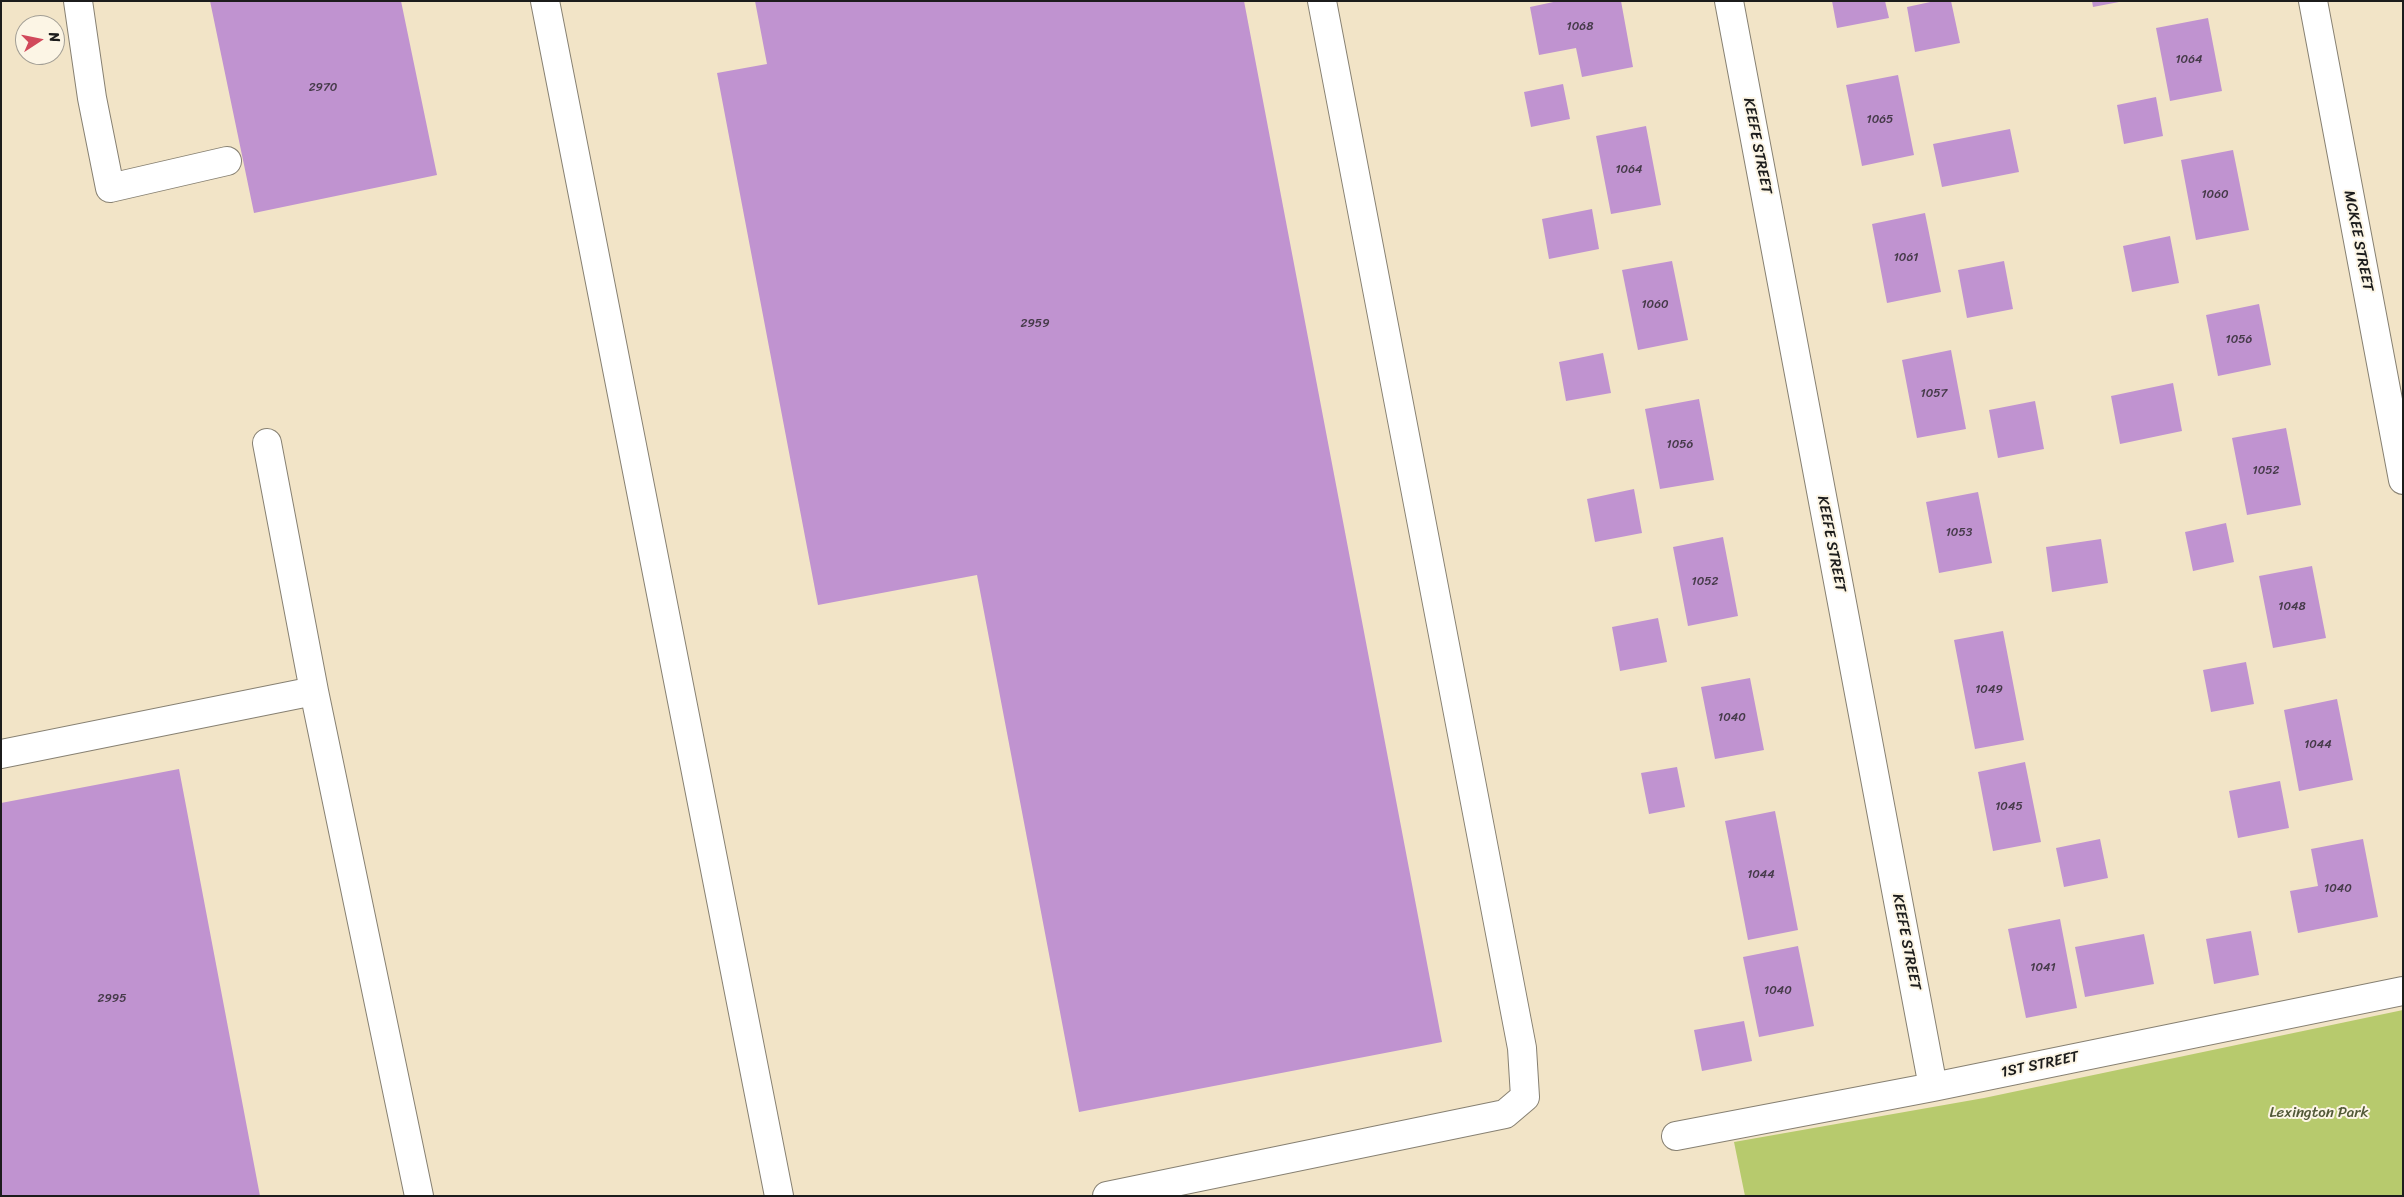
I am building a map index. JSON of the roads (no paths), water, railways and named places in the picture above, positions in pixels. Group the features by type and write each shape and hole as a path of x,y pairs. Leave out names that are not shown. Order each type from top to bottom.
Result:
{"street":[{"path":"78,1 92,98 110,188 227,161"},
{"path":"545,1 779,1196"},
{"path":"1107,1196 1505,1114 1525,1097 1522,1048 1322,1"},
{"name":"KEEFE STREET","path":"1729,1 1933,1087"},
{"name":"MCKEE STREET","path":"2313,1 2403,480"},
{"path":"267,443 314,691 419,1196"},
{"path":"1,754 314,691"},
{"name":"1ST STREET","path":"1676,1136 1933,1087 2403,991"}],"park label":[{"name":"Lexington Park","path":"2319,1113"}]}
